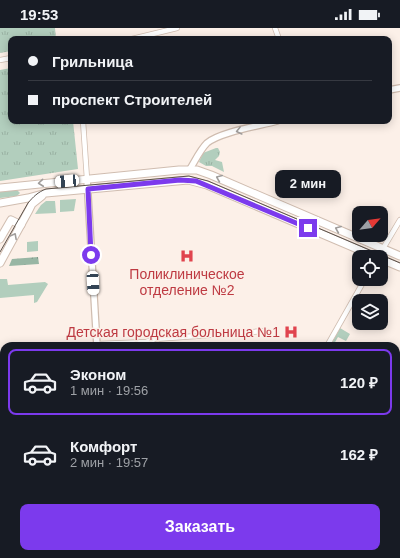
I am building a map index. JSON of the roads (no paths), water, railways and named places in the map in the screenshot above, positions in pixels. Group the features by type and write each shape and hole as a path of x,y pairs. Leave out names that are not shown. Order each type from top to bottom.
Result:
{"main road":[{"path":"0,188 190,169 207,174 268,199 400,256"},
{"path":"0,203 46,193 188,180 207,185 361,250"},
{"path":"22,185 30,191 32,197 29,210"},
{"path":"0,263 29,210 37,199 46,193"},
{"path":"264,209 268,199"},
{"path":"0,238 11,220 21,224"},
{"path":"388,262 400,267"}],"street":[{"path":"145,36 178,28"},
{"path":"83,124 97,342"},
{"path":"190,169 204,147 212,140 225,134 264,124"},
{"path":"383,248 400,220"},
{"path":"329,342 361,286"},
{"path":"146,342 155,339 265,331"}],"tram line":[{"path":"0,252 28,203 36,195 46,189 189,176 208,181 400,263"}],"place":[{"name":"Поликлиническое отделение №2","path":"187,256"},
{"name":"Детская городская больница №1","path":"291,332"}]}
